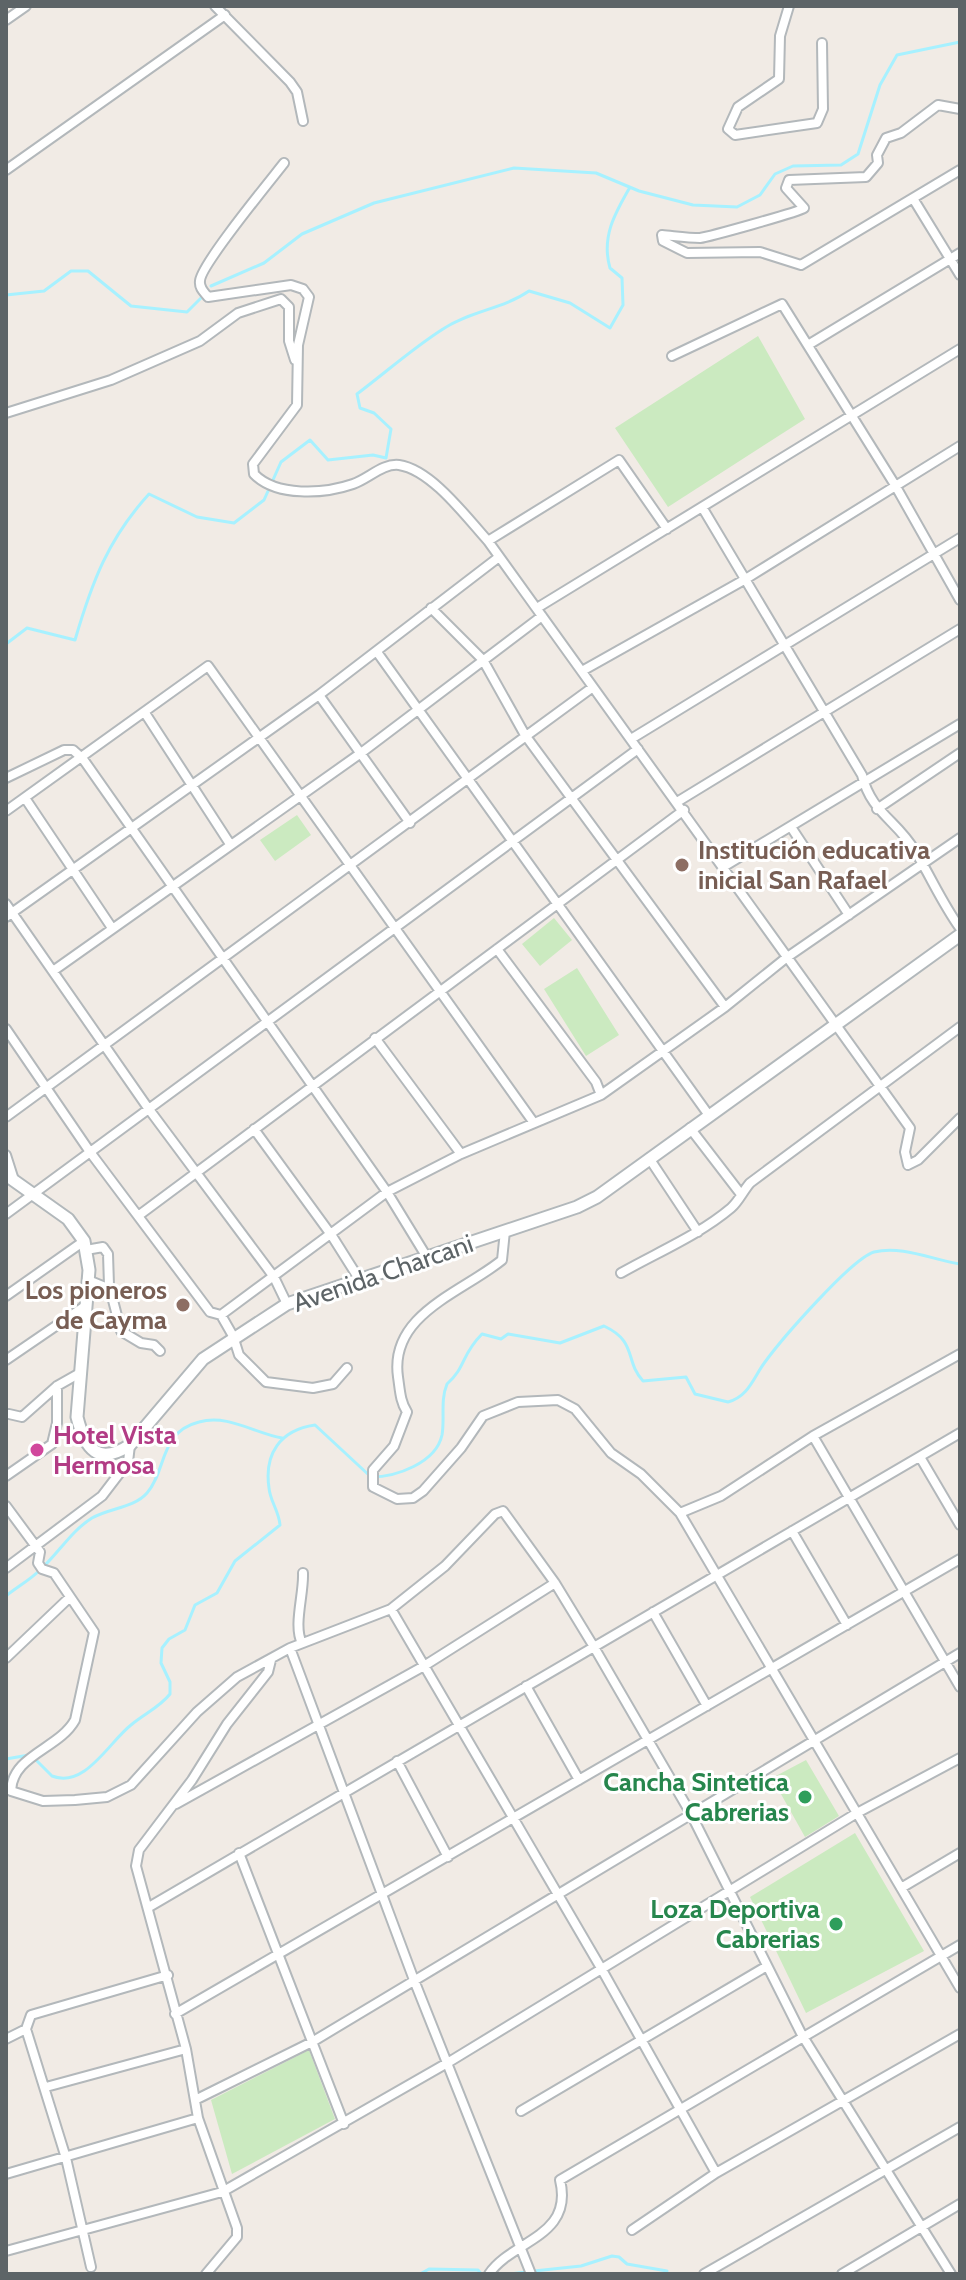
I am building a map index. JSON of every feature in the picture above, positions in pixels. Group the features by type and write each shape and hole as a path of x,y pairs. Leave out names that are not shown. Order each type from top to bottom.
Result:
{"main road":[{"name":"Avenida Charcani","path":"130,1445 184,1377 233,1336 287,1304 361,1282 577,1207 960,935"},
{"path":"10,1176 68,1219 85,1245 88,1280 77,1417 87,1444 93,1450 108,1455 130,1445"}],"street":[{"path":"6,20 26,6"},
{"path":"215,6 290,82 297,92 303,121"},
{"path":"789,6 780,36 779,79 738,107 728,129 735,135 817,123 823,109 822,43"},
{"path":"6,170 225,15"},
{"path":"960,109 938,105 901,133 886,138 877,155 878,163 866,177 789,180 786,188 804,208 796,214 752,222 703,238 662,235 663,241 687,253 760,252 801,265 960,170"},
{"path":"284,163 204,267 199,279 208,297 291,285 303,289 309,297 298,345 297,405 279,435 253,464 254,474 262,482 291,492 352,485 384,468 399,465 421,475 447,496 488,541 684,810 879,1089 910,1128 905,1152 908,1165 918,1160 960,1118"},
{"path":"914,200 960,275"},
{"path":"808,345 960,253"},
{"path":"6,413 111,380 200,341 238,313 281,299 289,307 289,341 299,373"},
{"path":"672,356 782,304 895,485 960,600"},
{"path":"53,971 361,753 483,660 539,612 702,507 960,349"},
{"path":"582,671 744,580 960,446"},
{"path":"488,541 619,460 667,529"},
{"path":"702,507 825,714 877,809 907,840 938,897 960,928"},
{"path":"631,739 960,538"},
{"path":"287,1304 274,1277 148,1108 8,911 193,787 377,652 499,557"},
{"path":"431,608 483,660 525,735 725,1007"},
{"path":"677,802 960,629"},
{"path":"377,652 708,1114"},
{"path":"6,811 83,759 208,666 262,737 300,796 534,1123"},
{"path":"6,1117 593,687"},
{"path":"319,695 410,823"},
{"path":"145,713 230,844"},
{"path":"723,867 864,785 960,724"},
{"path":"6,1214 638,749"},
{"path":"6,778 64,750 73,750 83,759 220,959 387,1192 428,1259"},
{"path":"877,809 960,753"},
{"path":"25,798 112,928"},
{"path":"138,1216 684,810"},
{"path":"791,827 849,915"},
{"path":"221,1315 332,1236 387,1192 461,1154 601,1095 725,1007 786,958 960,838"},
{"path":"497,949 596,1082 601,1095"},
{"path":"621,1273 698,1232 735,1205 740,1193 960,1027"},
{"path":"6,1029 90,1152 210,1312 221,1315 239,1355 266,1382 313,1388 333,1384 347,1368"},
{"path":"375,1038 461,1154"},
{"path":"690,1127 740,1193"},
{"path":"254,1129 332,1236 361,1282"},
{"path":"6,1155 10,1176"},
{"path":"649,1158 698,1232"},
{"path":"505,1231 502,1260 426,1312 407,1332 397,1370 401,1402 407,1412 394,1446 373,1470 373,1487 397,1499 413,1498 461,1448 483,1416 518,1402 558,1400 575,1409 611,1453 641,1474 680,1513 960,1988"},
{"path":"6,1296 85,1245 103,1247 108,1254 110,1289 121,1331 141,1343 154,1345 160,1351"},
{"path":"88,1280 110,1289"},
{"path":"6,1360 85,1306"},
{"path":"680,1513 721,1496 813,1436 960,1354"},
{"path":"9,1414 22,1417 57,1386 80,1373"},
{"path":"6,1476 52,1444 57,1423 57,1386"},
{"path":"149,1907 960,1433"},
{"path":"813,1436 960,1687"},
{"path":"6,1567 102,1496 128,1462 130,1445"},
{"path":"920,1457 960,1525"},
{"path":"6,1506 40,1552 39,1564 54,1573 94,1632 75,1720 68,1732 17,1768 11,1791 43,1801 107,1797 131,1785 216,1693 290,1648 391,1609 445,1566 500,1511 505,1513 555,1583 594,1647 691,1814 802,2035 883,2170 951,2274"},
{"path":"792,1531 847,1625"},
{"path":"175,2014 960,1559"},
{"path":"302,1643 298,1636 305,1596 303,1573"},
{"path":"169,1807 424,1666 555,1583"},
{"path":"6,1658 70,1597"},
{"path":"391,1609 601,1968 677,2109 716,2173"},
{"path":"653,1612 707,1706"},
{"path":"290,1648 414,1980 531,2274"},
{"path":"197,2099 312,2042 960,1653"},
{"path":"206,2274 237,2237 237,2228 198,2118 197,2099 168,1975 136,1866 139,1850 268,1672 271,1660"},
{"path":"526,1686 579,1780"},
{"path":"6,2251 222,2192 449,2062 857,1813 960,1758"},
{"path":"397,1761 448,1857"},
{"path":"239,1853 344,2124"},
{"path":"901,1888 960,1853"},
{"path":"489,2274 501,2259 522,2250 555,2219 565,2198 560,2180 802,2035 960,1945"},
{"path":"521,2111 767,1966"},
{"path":"91,2267 66,2158 26,2029 31,2015 168,1975"},
{"path":"6,2039 26,2029"},
{"path":"632,2230 716,2173 960,2034"},
{"path":"46,2087 186,2049"},
{"path":"6,2174 198,2118"},
{"path":"704,2274 960,2127"},
{"path":"842,2274 960,2204"}],"green space":[{"path":"758,336 805,419 668,507 615,428"},
{"path":"297,815 311,835 275,861 260,840"},
{"path":"554,918 572,940 540,966 522,944"},
{"path":"577,968 619,1035 586,1056 544,989"},
{"name":"Cancha Sintetica Cabrerias","path":"806,1760 839,1816 805,1837 772,1778"},
{"name":"Loza Deportiva Cabrerias","path":"855,1833 924,1951 806,2013 750,1897"},
{"path":"309,2050 335,2119 232,2174 211,2100"}],"waterway":[{"path":"211,286 264,263 302,234 374,203 514,168 596,173 639,191 693,205 737,207 760,195 775,174 793,166 841,165 858,154 880,85 897,55 960,42"},
{"path":"6,644 27,628 75,640 103,562 123,528 149,494 197,517 234,523 264,500 281,462 310,440 328,460 373,455 386,458 391,429 374,413 360,408 357,394 453,323 529,291 570,303 610,328 623,305 622,278 610,268 608,236 630,187"},
{"path":"6,295 44,291 71,271 88,271 131,306 187,312 201,298"},
{"path":"35,1759 52,1776 75,1776 96,1762 136,1721 170,1694 170,1682 161,1663 162,1648 169,1639 185,1630 195,1605 217,1593 235,1561 280,1525 270,1493 269,1465 277,1446 292,1432 315,1425 371,1477 414,1466 438,1445 442,1435 447,1384 482,1334 501,1339 508,1334 560,1343 604,1326 622,1338 643,1381 686,1377 695,1394 728,1402 746,1391 800,1319 863,1258 874,1252 895,1250 960,1264"},
{"path":"6,1596 47,1564 84,1523 142,1498 153,1484 170,1443 186,1427 220,1420 282,1438"},
{"path":"6,1759 29,1755"},
{"path":"534,2271 581,2266 612,2256 619,2257 627,2264 667,2271"},
{"path":"420,2274 429,2269 478,2270 481,2274"},
{"path":"510,2274 526,2272"}],"place":[{"name":"Institución educativa inicial San Rafael","path":"682,865"},
{"name":"Los pioneros de Cayma","path":"183,1305"},
{"name":"Hotel Vista Hermosa","path":"37,1450"},
{"name":"Cancha Sintetica Cabrerias","path":"805,1797"},
{"name":"Loza Deportiva Cabrerias","path":"836,1924"}]}
